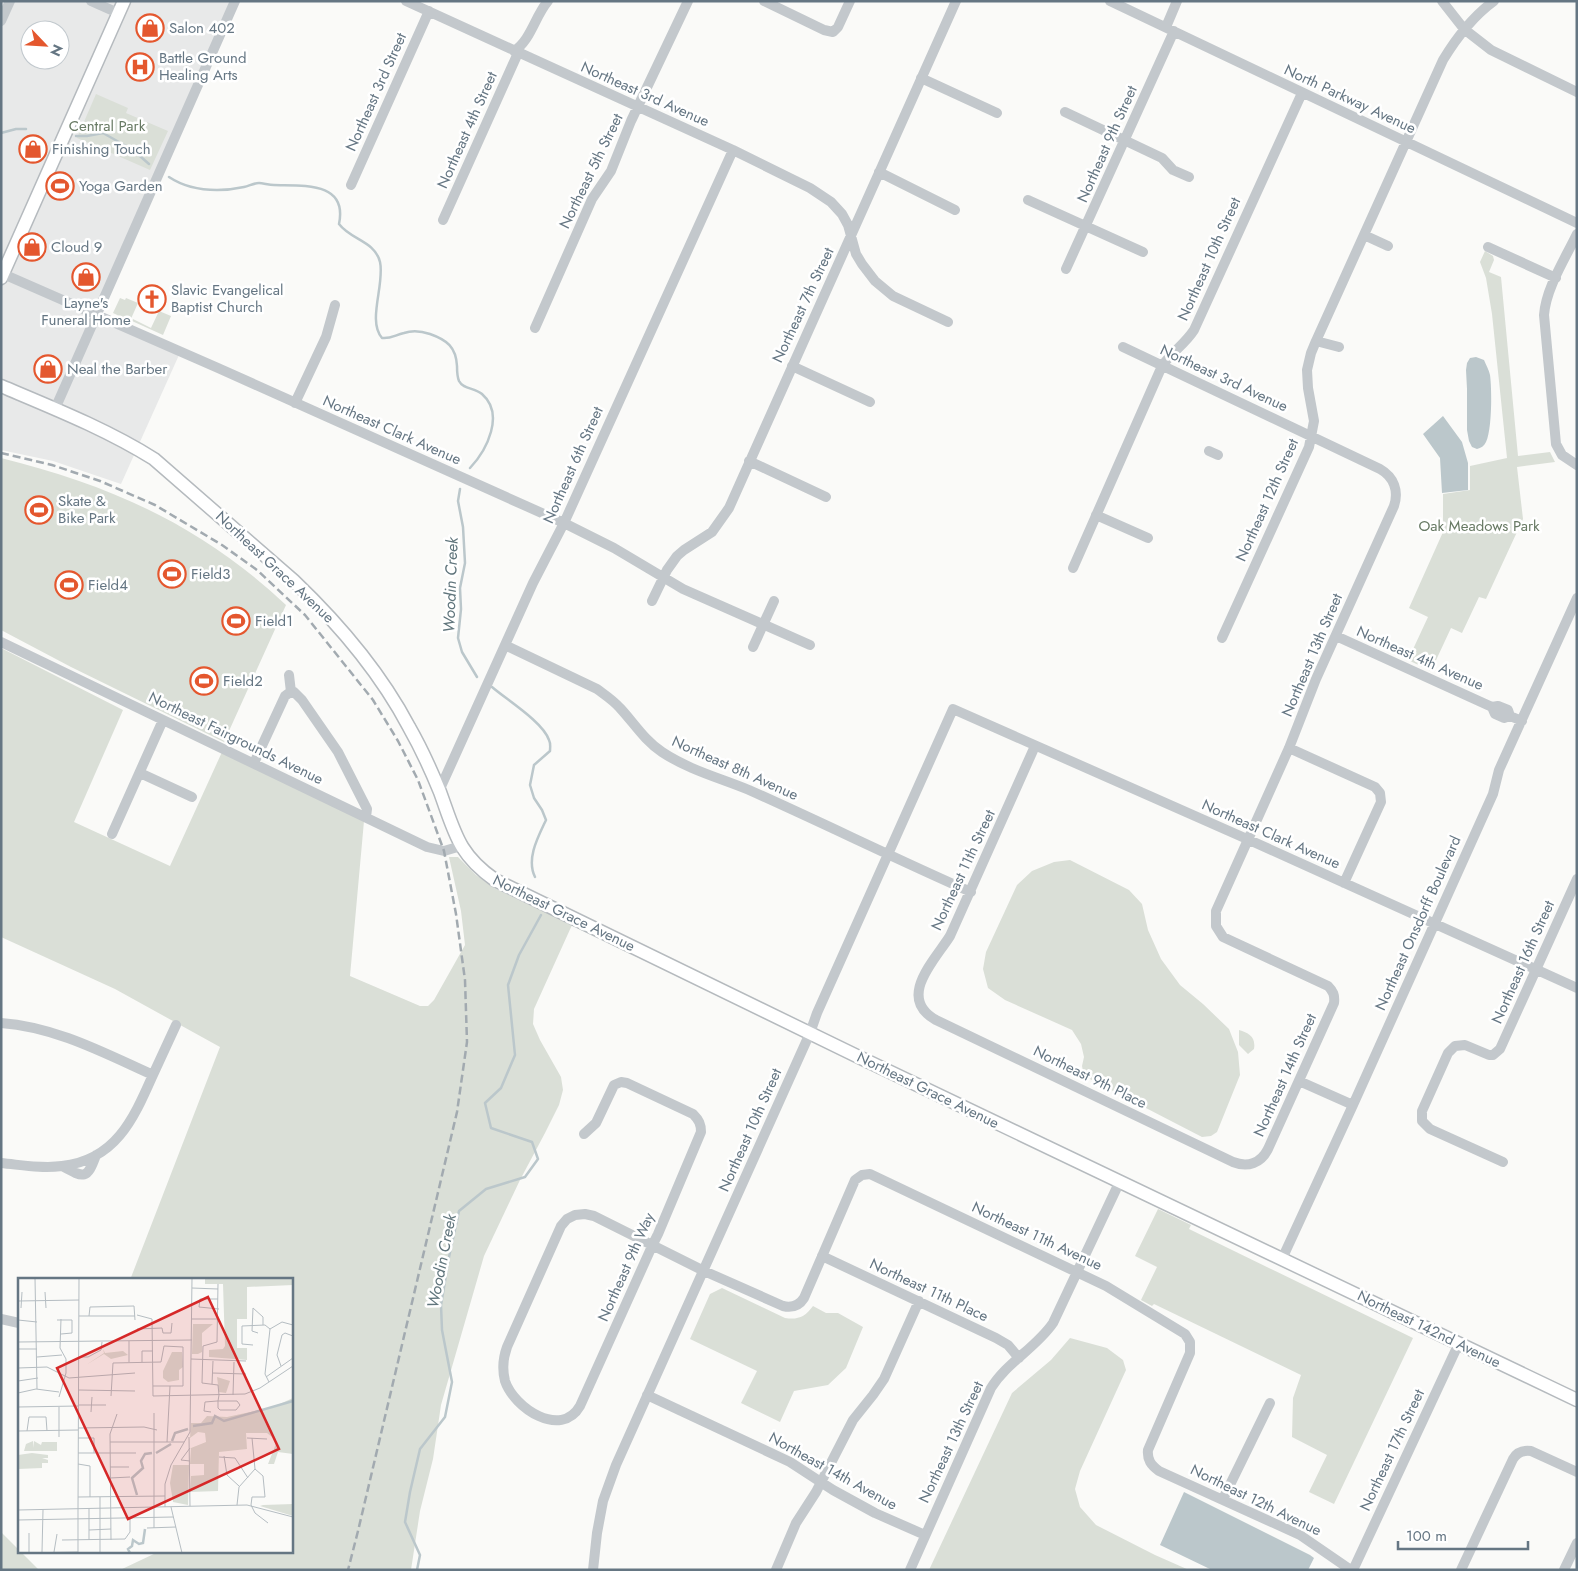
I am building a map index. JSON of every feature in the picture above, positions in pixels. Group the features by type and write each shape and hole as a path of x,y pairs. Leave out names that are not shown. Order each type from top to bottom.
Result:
{"main road":[{"path":"2,275 124,1"},
{"name":"Northeast Grace Avenue","path":"1,386 129,444 154,460 316,602 340,628 386,688 409,727 439,791 461,846 470,860 483,872 495,880 810,1033 1282,1259"},
{"name":"Northeast 142nd Avenue","path":"1282,1259 1577,1400"}],"street":[{"path":"2,20 10,1"},
{"path":"91,1 118,13"},
{"path":"54,409 236,1"},
{"name":"Northeast 3rd Avenue","path":"406,1 800,182 837,207 848,225 853,246 862,264 883,288 908,304 948,322"},
{"name":"Northeast 5th Street","path":"535,328 592,199 611,170 638,107 688,1"},
{"path":"764,1 824,30 833,32 838,27 850,1"},
{"name":"Northeast 7th Street","path":"652,601 670,564 684,550 707,536 718,526 729,508 956,1"},
{"name":"North Parkway Avenue","path":"1110,1 1577,223"},
{"name":"Northeast 9th Street","path":"1066,269 1125,140 1170,29 1177,1"},
{"path":"1442,1 1464,29 1483,44 1502,56 1577,92"},
{"name":"Northeast 12th Street","path":"1222,638 1309,447 1312,436 1313,412 1308,388 1307,370 1316,341 1443,60 1464,29 1494,1"},
{"name":"Northeast 4th Street","path":"443,220 516,52 541,9 548,2"},
{"name":"Northeast 3rd Street","path":"351,185 429,12"},
{"path":"922,78 997,113"},
{"name":"Northeast 10th Street","path":"1073,568 1162,366 1188,340 1194,330 1302,93"},
{"path":"1066,112 1162,158 1173,170 1188,177"},
{"name":"Northeast 6th Street","path":"439,791 533,583 564,523 733,150"},
{"path":"879,172 955,210"},
{"path":"1028,200 1142,252"},
{"path":"1577,234 1545,303 1544,314 1556,444 1562,455 1577,465"},
{"path":"1364,235 1388,246"},
{"path":"1488,247 1556,278"},
{"name":"Northeast Clark Avenue","path":"2,275 96,314 564,523 614,548 683,590 810,645"},
{"path":"295,403 326,337 335,305"},
{"path":"1316,341 1339,347"},
{"name":"Northeast 3rd Avenue","path":"1123,347 1312,436"},
{"path":"792,366 870,402"},
{"name":"Northeast 13th Street","path":"1312,436 1380,468 1391,478 1396,492 1394,506 1316,679 1289,748 1218,905 1215,920 1216,926 1223,937 1230,942 1328,986 1334,993"},
{"path":"749,461 826,497"},
{"path":"1096,515 1148,538"},
{"name":"Northeast Onsdorff Boulevard","path":"1282,1259 1493,794 1499,770 1577,598"},
{"path":"752,647 774,600"},
{"name":"Northeast 4th Avenue","path":"1336,636 1492,707 1495,714 1504,718 1510,716 1522,721"},
{"name":"Northeast Fairgrounds Avenue","path":"1,642 427,847 444,851 461,846"},
{"name":"Northeast 8th Avenue","path":"505,645 597,688 621,709 645,738 661,752 674,759 704,774 749,790 970,892"},
{"path":"289,675 291,692"},
{"path":"254,763 285,696 291,692"},
{"path":"291,692 299,696 338,752 367,809 366,817"},
{"name":"Northeast Clark Avenue","path":"953,709 1577,988"},
{"name":"Northeast 10th Street","path":"593,1570 597,1533 604,1497 616,1464 704,1271 953,709"},
{"path":"112,834 163,720"},
{"name":"Northeast 11th Street","path":"921,1005 918,995 920,984 933,960 950,936 1035,746"},
{"path":"1289,748 1375,787 1380,793 1381,802 1344,883"},
{"path":"140,773 192,797"},
{"name":"Northeast 16th Street","path":"1502,1162 1430,1129 1422,1121 1422,1111 1448,1053 1456,1046 1465,1045 1485,1054 1493,1054 1500,1049 1577,879"},
{"name":"Northeast 14th Street","path":"1252,1164 1265,1154 1334,1003 1334,993"},
{"name":"Northeast 9th Place","path":"921,1005 927,1014 936,1020 1233,1162 1243,1165 1252,1164"},
{"path":"1,1023 33,1027 62,1035 154,1075"},
{"path":"1,1163 47,1167 75,1164 96,1155 113,1143 128,1127 139,1107 176,1025"},
{"path":"1299,1081 1353,1105"},
{"name":"Northeast 9th Way","path":"584,1134 596,1123 614,1086 621,1082 627,1083 692,1114 701,1125 701,1132 653,1244 576,1413 569,1418 556,1420 547,1418 521,1405 508,1388 503,1367 507,1347 561,1226 575,1215 584,1214 594,1216 653,1244"},
{"name":"Northeast 11th Avenue","path":"822,1256 853,1184 858,1177 870,1174 1124,1296 1182,1332 1190,1342 1190,1353 1149,1446 1148,1458"},
{"name":"Northeast 13th Street","path":"910,1570 991,1388 999,1376 1040,1340 1052,1323 1120,1181"},
{"path":"653,1244 704,1271 783,1306 793,1307 804,1298 822,1256"},
{"name":"Northeast 11th Place","path":"822,1256 1001,1340 1019,1358"},
{"path":"776,1570 794,1528 854,1420 884,1379 918,1301"},
{"path":"1,1319 18,1323"},
{"name":"Northeast 17th Street","path":"1352,1570 1459,1343"},
{"name":"Northeast 14th Avenue","path":"647,1395 790,1462 833,1490 875,1513 924,1535"},
{"path":"1223,1499 1270,1403"},
{"path":"1461,1570 1513,1459 1522,1451 1531,1450 1577,1472"},
{"name":"Northeast 12th Avenue","path":"1148,1458 1151,1465 1159,1471 1300,1535 1352,1570"},
{"path":"1564,1570 1577,1543"}],"shaded area":[{"path":"1,1 240,1 95,316 179,355 121,484 53,461 1,450"},
{"path":"1476,357 1484,360 1491,381 1488,436 1484,445 1477,449 1472,447 1467,430 1466,370 1470,358"},
{"path":"1443,416 1462,442 1468,463 1468,490 1442,493 1440,458 1423,434"},
{"path":"1184,1492 1310,1555 1314,1558 1308,1570 1212,1570 1160,1545"}],"green space":[{"name":"Central Park","path":"96,94 128,108 126,113 168,131 150,170 77,138"},
{"name":"Oak Meadows Park","path":"1485,251 1493,256 1494,260 1489,272 1501,277 1518,456 1550,452 1555,462 1517,467 1523,519 1486,599 1479,597 1462,633 1451,628 1431,671 1408,660 1428,617 1409,608 1443,532 1443,494 1470,490 1470,466 1507,458 1492,314 1486,278 1480,262"},
{"path":"120,298 125,300 126,298 138,303 130,321 113,313"},
{"path":"159,311 171,316 163,335 132,321 133,319 151,328"},
{"path":"1,458 81,482 154,512 222,553 254,577 286,605 224,742 71,667 1,630"},
{"path":"1,648 123,710 74,822 170,866 222,752 364,821 350,976 420,1006 428,1006 434,1000 465,945 461,911 449,857 458,857 476,875 494,888 572,925 534,1009 533,1024 561,1077 563,1090 559,1105 520,1180 484,1256 441,1405 433,1459 420,1511 411,1570 120,1570 154,1554 292,1554 292,1278 131,1278 220,1047 115,989 1,937"},
{"path":"1070,860 1129,890 1142,904 1148,930 1161,959 1180,985 1229,1029 1238,1052 1240,1075 1217,1132 1211,1136 1202,1137 1084,1076 1082,1066 1084,1057 1081,1044 1072,1030 1005,1000 988,988 983,969 986,952 1017,885 1032,871 1054,862"},
{"path":"1239,1030 1249,1034 1254,1041 1254,1049 1248,1054 1239,1045"},
{"path":"1158,1209 1191,1225 1189,1229 1413,1338 1334,1504 1309,1492 1327,1455 1292,1437 1293,1398 1301,1375 1154,1304 1152,1306 1141,1300 1157,1267 1135,1256"},
{"path":"722,1288 785,1318 794,1319 801,1317 813,1306 826,1313 838,1313 863,1327 846,1368 828,1385 794,1391 780,1422 741,1403 757,1371 690,1339 710,1294"},
{"path":"1070,1338 1107,1348 1123,1360 1126,1370 1080,1471 1075,1489 1080,1507 1096,1525 1189,1570 929,1570 1012,1393 1051,1360"},
{"path":"1,1532 18,1549 18,1554 23,1554 39,1570 1,1570"}],"waterway":[{"name":"Woodin Creek","path":"1,133 16,129 26,129"},
{"name":"Woodin Creek","path":"76,136 103,133 133,150 149,164"},
{"name":"Woodin Creek","path":"169,177 186,186 204,189 230,189 259,183 309,186 330,193 337,200 340,210 339,224 350,234 373,249 380,262 381,271 376,322 382,338 417,331 441,339 450,345 455,354 458,377 461,384 479,392 489,402 493,421 491,432 482,452 470,468"},
{"name":"Woodin Creek","path":"460,489 458,501 463,527 465,563 460,588 461,609 458,638 462,652 477,677"},
{"name":"Woodin Creek","path":"492,687 540,726 550,743 550,751 534,765 530,785 534,798 546,820 532,856 535,877"},
{"name":"Woodin Creek","path":"417,1570 420,1555 405,1522 420,1449 445,1417 452,1382 442,1330 441,1305 459,1211 486,1189 525,1177 538,1159 532,1142 491,1128 485,1103 501,1088 515,1055 508,985 519,955 541,915"}],"railway":[{"path":"1,453 52,465 100,481 155,505 222,545 257,570 305,615 373,700 398,741 418,780 444,851 456,914 465,980 467,1042 457,1112 348,1570"}],"place":[{"name":"Salon 402","path":"150,28"},
{"name":"Battle Ground Healing Arts","path":"140,67"},
{"name":"Finishing Touch","path":"33,149"},
{"name":"Yoga Garden","path":"60,186"},
{"name":"Cloud 9","path":"32,247"},
{"name":"Layne's Funeral Home","path":"86,277"},
{"name":"Slavic Evangelical Baptist Church","path":"152,299"},
{"name":"Neal the Barber","path":"48,369"},
{"name":"Skate & Bike Park","path":"39,510"},
{"name":"Field3","path":"172,574"},
{"name":"Field4","path":"69,585"},
{"name":"Field1","path":"236,621"},
{"name":"Field2","path":"204,681"}]}
